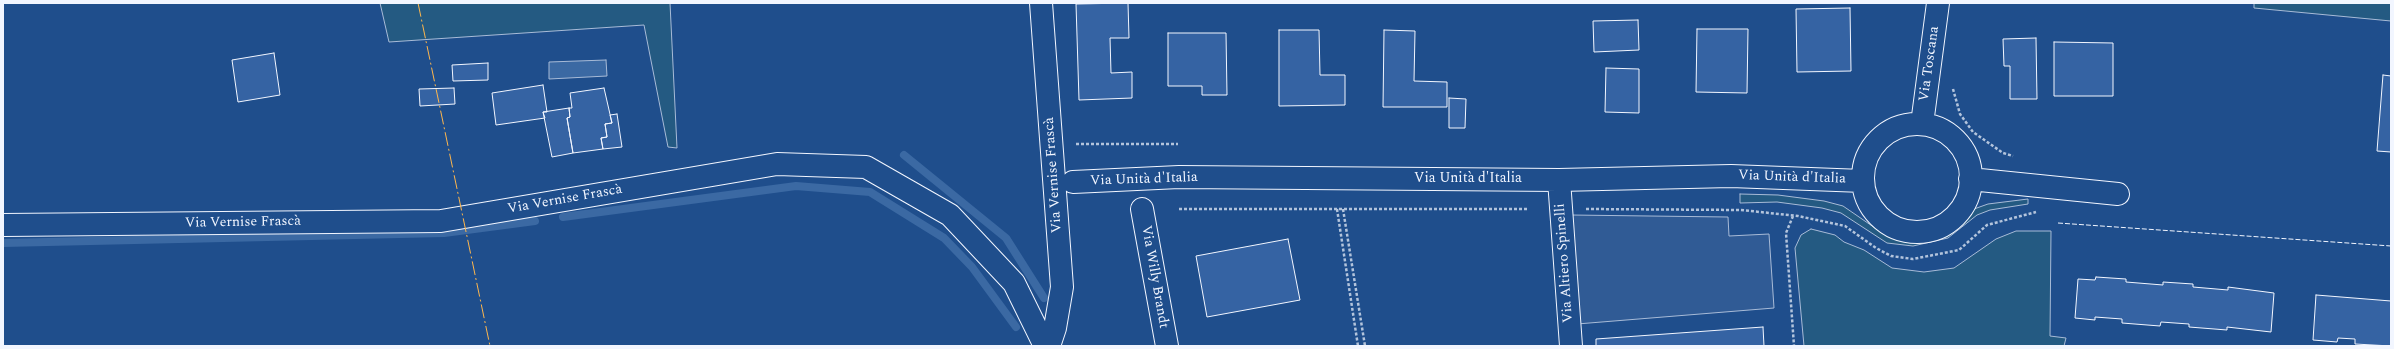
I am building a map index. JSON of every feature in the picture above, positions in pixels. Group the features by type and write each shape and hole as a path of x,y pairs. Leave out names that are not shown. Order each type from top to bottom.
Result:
{"street":[{"name":"Via Vernise Frascà","path":"1041,3 1062,287 1055,328 1049,346"},
{"name":"Via Toscana","path":"1922,124 1938,3"},
{"path":"1922,124 1935,127 1957,142 1967,160 1970,179 1967,197 1958,213 1944,225 1927,231 1909,232 1891,226 1876,214 1867,199 1863,181 1864,165 1870,151 1879,139 1892,130 1907,125 1922,124"},
{"name":"Via Vernise Frascà","path":"3,226 441,221 778,164 866,166 950,215 1014,283 1045,346"},
{"name":"Via Unità d'Italia","path":"1074,182 1179,177 1559,180 1731,176 1863,181"},
{"path":"1970,179 2118,194"},
{"name":"Via Altiero Spinelli","path":"1559,180 1571,346"},
{"name":"Via Willy Brandt","path":"1142,209 1166,346"}],"path":[{"path":"1953,88 1960,114 1974,132 2003,153 2016,157"},
{"path":"1069,144 1178,144"},
{"path":"1179,209 1527,209"},
{"path":"1337,209 1358,346"},
{"path":"1343,209 1365,346"},
{"path":"1585,209 1741,210 1793,216 1845,226 1876,248 1891,256 1913,259 1959,250 1987,226 2027,216 2035,213 2038,209"},
{"path":"1793,216 1786,232 1794,346"}],"shaded area":[{"path":"380,3 670,3 677,148 668,147 644,25 389,42"},
{"path":"2254,3 2391,3 2391,21 2254,8"},
{"path":"606,60 607,76 549,79 549,62"},
{"path":"1740,194 1778,195 1824,201 1843,206 1878,230 1890,236 1913,240 1932,238 1945,233 1974,209 1988,204 2028,199 2028,204 1990,210 1977,215 1948,238 1913,246 1887,243 1841,213 1822,208 1777,202 1740,203"},
{"path":"1570,215 1728,217 1729,236 1769,234 1774,308 1577,324"},
{"path":"1811,229 1835,235 1844,242 1864,250 1892,268 1924,272 1954,268 1996,239 2016,231 2051,231 2050,336 2066,338 2064,346 1804,346 1795,248 1801,235"}],"building":[{"path":"1128,3 1129,38 1110,38 1111,73 1132,72 1132,98 1079,100 1076,4"},
{"path":"1850,8 1851,71 1797,72 1796,9"},
{"path":"1638,20 1639,50 1594,52 1593,21"},
{"path":"1697,29 1748,29 1747,93 1696,92"},
{"path":"1279,30 1319,30 1320,75 1345,75 1345,105 1279,106"},
{"path":"1384,30 1415,31 1414,81 1447,82 1447,107 1383,107"},
{"path":"1168,33 1226,33 1227,95 1202,95 1202,86 1168,86"},
{"path":"2036,38 2037,99 2010,99 2010,66 2004,66 2003,39"},
{"path":"2054,42 2113,43 2113,96 2054,96"},
{"path":"274,53 280,95 238,102 232,60"},
{"path":"488,63 488,80 453,81 452,65"},
{"path":"1606,68 1639,69 1639,113 1605,112"},
{"path":"2383,75 2391,76 2391,152 2377,151"},
{"path":"543,85 547,112 543,112 545,118 496,125 492,93"},
{"path":"454,88 455,104 420,106 419,89"},
{"path":"604,88 612,123 605,124 607,137 601,138 603,149 573,153 567,118 570,117 569,108 572,108 570,93"},
{"path":"1449,98 1466,99 1465,128 1449,128"},
{"path":"569,108 570,117 567,118 573,153 552,157 543,112"},
{"path":"617,114 622,147 603,149 601,138 607,137 605,124 612,123 610,115"},
{"path":"1288,239 1300,300 1207,317 1196,256"},
{"path":"2096,277 2126,279 2126,282 2163,285 2163,282 2193,284 2193,287 2228,290 2228,287 2274,293 2271,332 2227,327 2227,330 2189,327 2189,324 2161,322 2160,326 2122,323 2122,319 2095,317 2095,320 2075,318 2078,279 2095,280"},
{"path":"2316,295 2391,301 2391,346 2355,344 2355,339 2338,338 2337,342 2313,340"},
{"path":"1763,327 1764,346 1596,346 1596,339"}],"waterway":[{"path":"904,155 1006,238 1044,298"},
{"path":"563,217 796,186 870,192 944,238 972,267 1016,327"},
{"path":"3,243 444,233 535,221"}],"fence":[{"path":"2058,223 2391,246"}],"power":[{"path":"418,3 490,346"}]}
